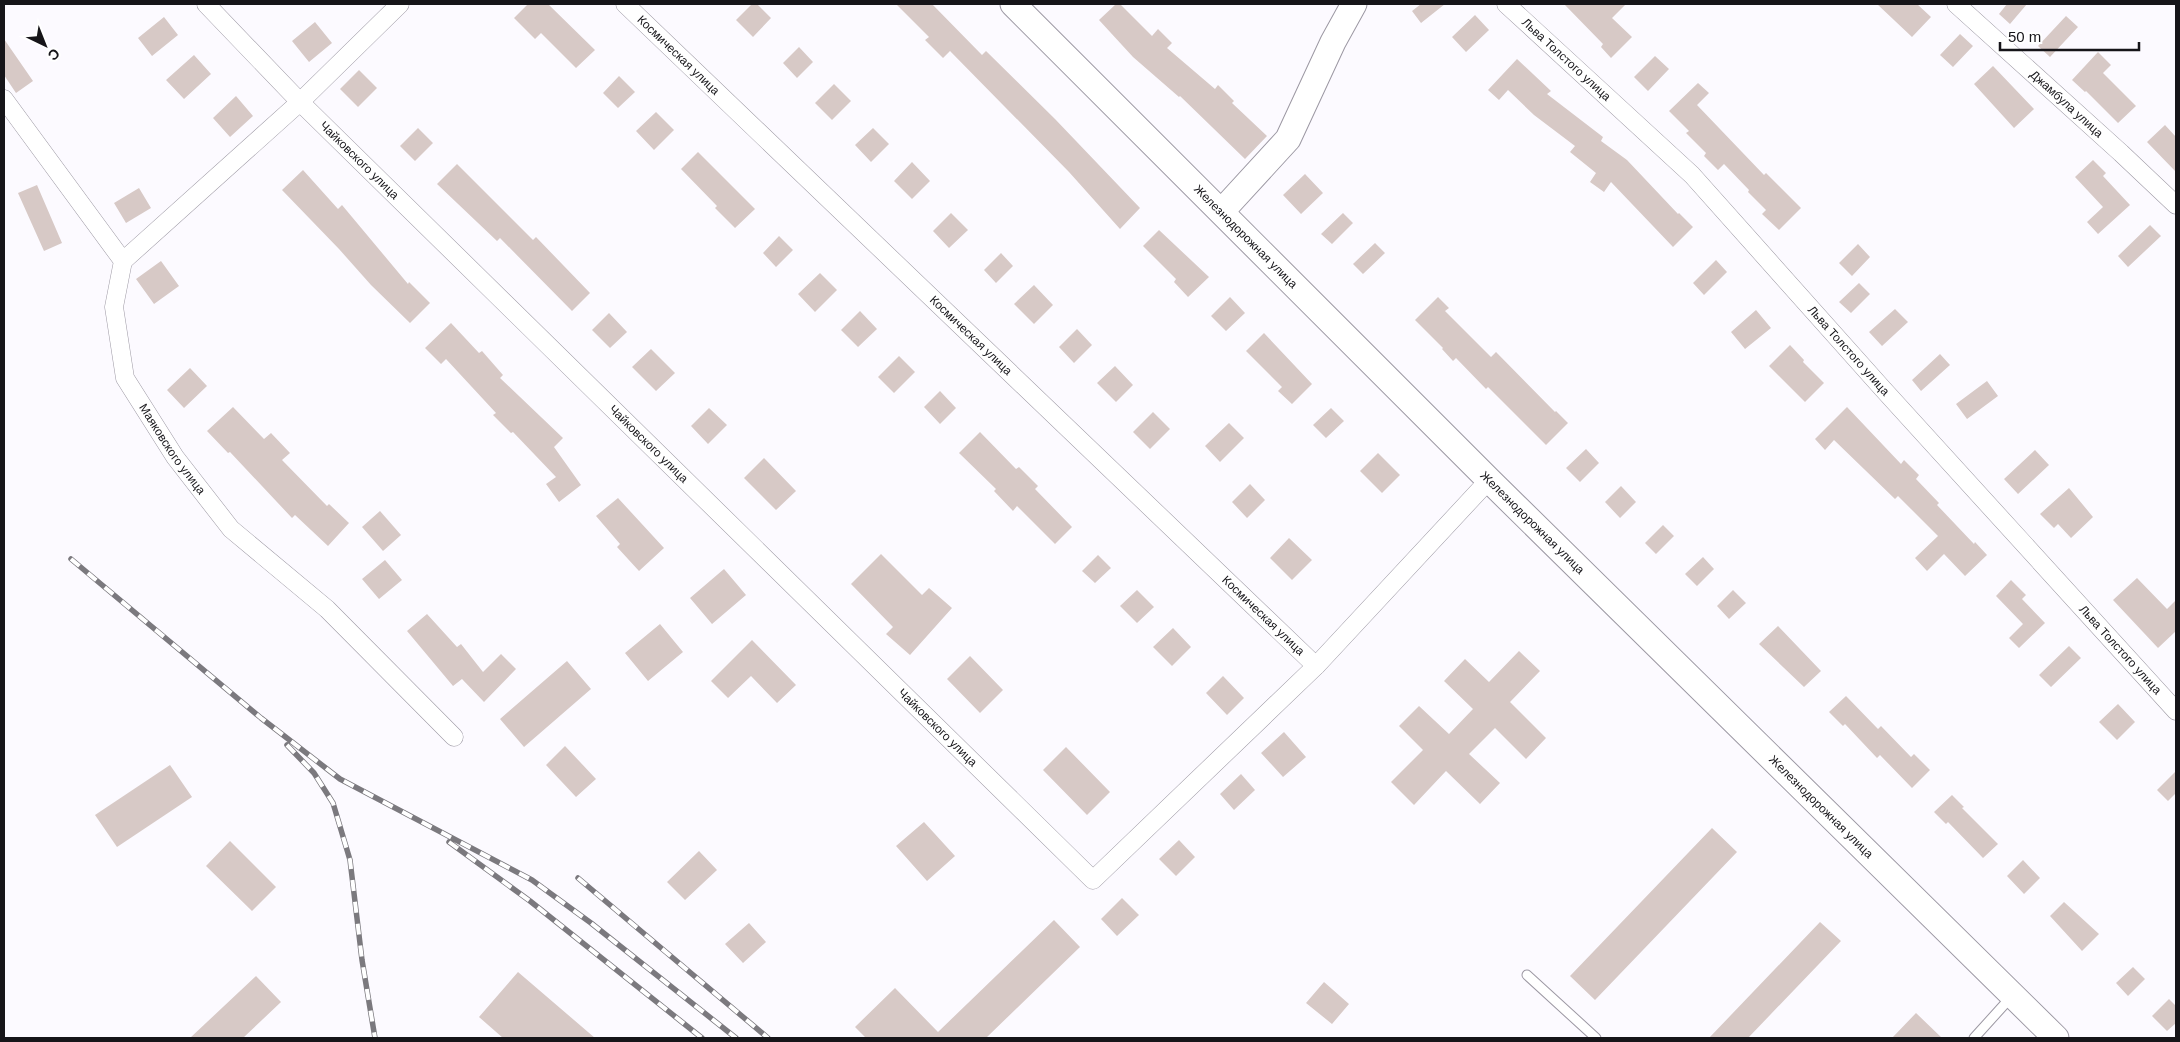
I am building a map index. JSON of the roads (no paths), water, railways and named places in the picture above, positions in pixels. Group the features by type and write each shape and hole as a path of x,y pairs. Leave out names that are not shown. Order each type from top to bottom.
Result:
{"street":[{"name":"Чайковского улица","path":"206,4 300,102 1093,880 1316,666"},
{"path":"4,99 123,261 300,102 400,4"},
{"name":"Космическая улица","path":"624,4 1316,666"},
{"name":"Железнодорожная улица","path":"1013,4 1489,480 2056,1038"},
{"path":"1222,212 1288,139 1333,42 1354,4"},
{"name":"Льва Толстого улица","path":"1506,4 1692,174 1882,388 2176,711"},
{"name":"Джамбула улица","path":"1956,4 2121,152 2176,205"},
{"name":"Маяковского улица","path":"123,261 114,306 125,378 175,457 231,528 327,609 454,737"},
{"path":"1316,666 1489,480"}],"lane":[{"path":"1527,975 1596,1038"},
{"path":"1974,1038 2012,996"}],"railway":[{"path":"71,559 261,718 340,779 532,880 591,923 736,1038"},
{"path":"287,745 314,773 333,803 350,860 362,960 375,1038"},
{"path":"449,842 530,901 702,1038"},
{"path":"578,878 768,1038"}]}
